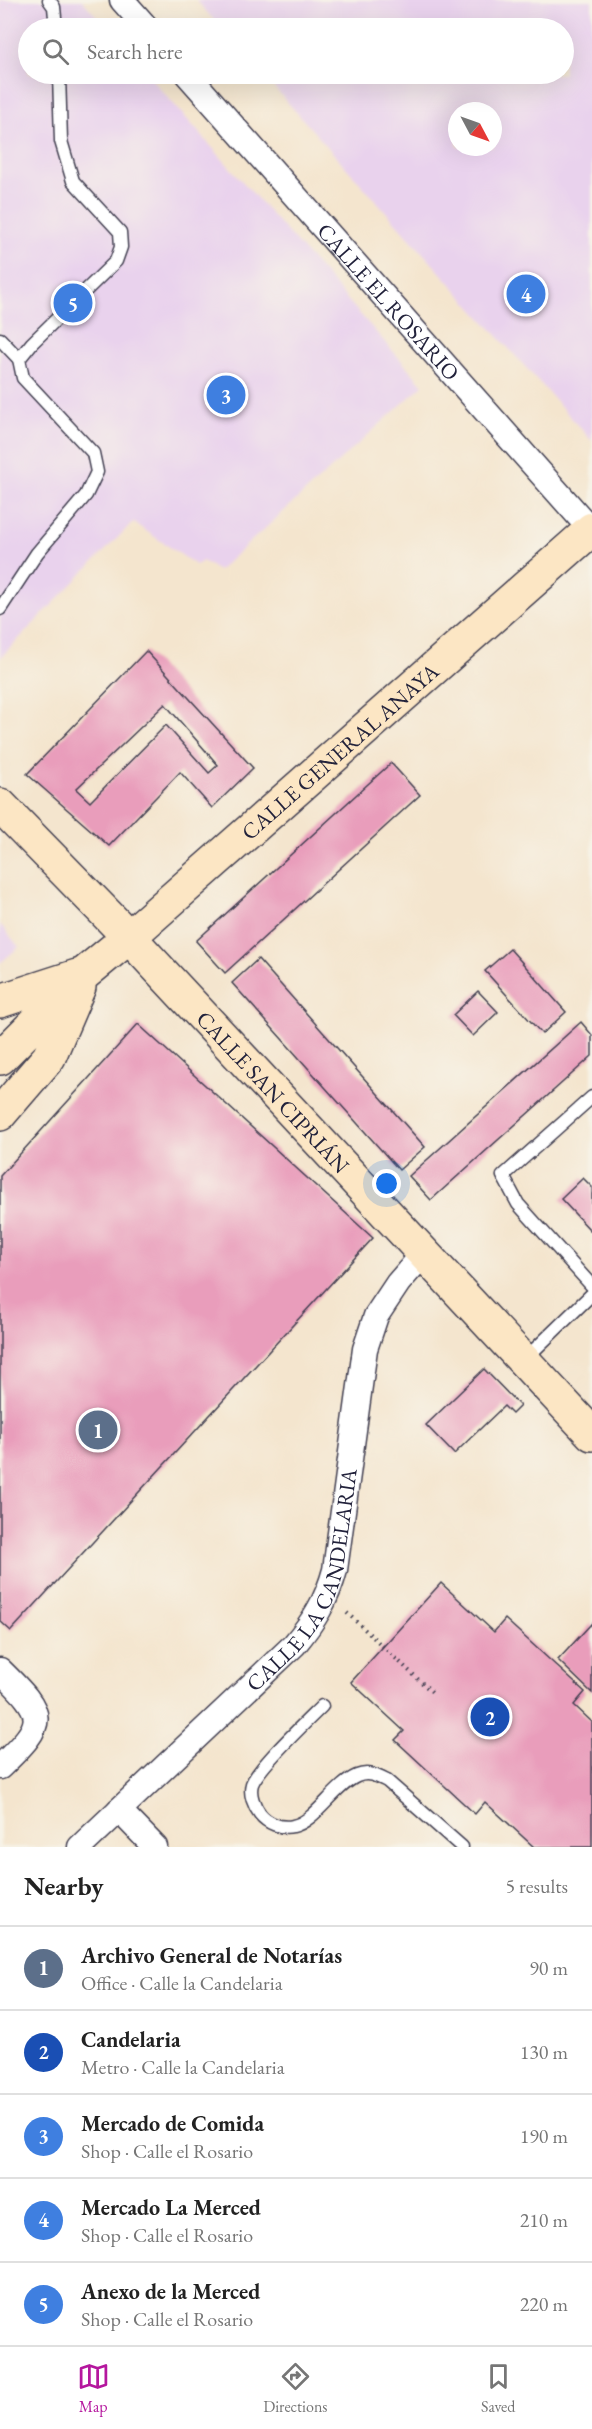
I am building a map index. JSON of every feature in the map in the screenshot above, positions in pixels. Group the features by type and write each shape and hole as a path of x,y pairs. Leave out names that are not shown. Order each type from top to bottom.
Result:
{"street":[{"path":"122,0 138,18"},
{"name":"CALLE EL ROSARIO","path":"196,84 592,530"},
{"name":"CALLE GENERAL ANAYA","path":"0,1058 84,974 592,530"},
{"name":"CALLE SAN CIPRIÁN","path":"0,805 129,937 592,1434"},
{"name":"CALLE GENERAL ANAYA","path":"0,1001 84,974"},
{"name":"CALLE GENERAL ANAYA","path":"0,1114 50,1057 84,974"},
{"name":"CALLE LA CANDELARIA","path":"80,1847 294,1645 314,1622 328,1595 335,1570 366,1349 376,1316 398,1283 423,1253"},
{"path":"0,1670 27,1697 35,1711 35,1727 27,1741 0,1767"},
{"path":"119,1810 155,1847"}],"lane":[{"path":"49,0 54,7 55,18"},
{"path":"19,359 32,343 116,261 121,248 120,232 73,181 61,141 59,84"},
{"path":"0,339 19,359 23,378 93,453 97,472 86,495 38,553 0,609"},
{"path":"592,1097 503,1176 518,1204 592,1286"},
{"path":"524,1361 592,1294"},
{"path":"322,1706 259,1772 251,1786 252,1802 260,1815 279,1827 294,1827 306,1819 346,1782 360,1775 374,1774 387,1781 462,1847"}],"path":[{"path":"328,1595 432,1692"}],"shaded area":[{"path":"0,0 82,0 98,18 18,18 18,84 156,84 423,385 218,571 203,561 196,565 133,522 0,658"},
{"path":"196,0 592,0 592,441 271,84 574,84 574,18 212,18"},
{"path":"0,924 19,947 0,963"}],"building":[{"path":"146,651 253,768 212,808 180,772 109,846 27,774","holes":["165,704 218,765 209,773 166,725 90,802 76,789"]},
{"path":"391,763 420,795 225,973 196,941"},
{"path":"510,949 566,1012 542,1034 485,971"},
{"path":"258,959 425,1147 399,1170 232,983"},
{"path":"478,991 498,1012 473,1036 453,1015"},
{"path":"581,1022 592,1035 592,1056 431,1200 409,1176"},
{"path":"138,1024 373,1238 11,1631 0,1621 0,1176"},
{"path":"583,1178 592,1187 592,1232 561,1199"},
{"path":"484,1369 520,1406 512,1414 504,1406 454,1454 426,1425"},
{"path":"441,1583 494,1632 505,1619 585,1692 574,1705 592,1722 592,1847 534,1847 485,1802 475,1814 395,1740 404,1731 351,1682"},
{"path":"592,1623 592,1693 558,1660"}],"place":[{"name":"Mercado La Merced","path":"526,294"},
{"name":"Anexo de la Merced","path":"73,303"},
{"name":"Mercado de Comida","path":"226,395"},
{"name":"Archivo General de Notarías","path":"98,1430"},
{"name":"Candelaria","path":"490,1717"}]}
